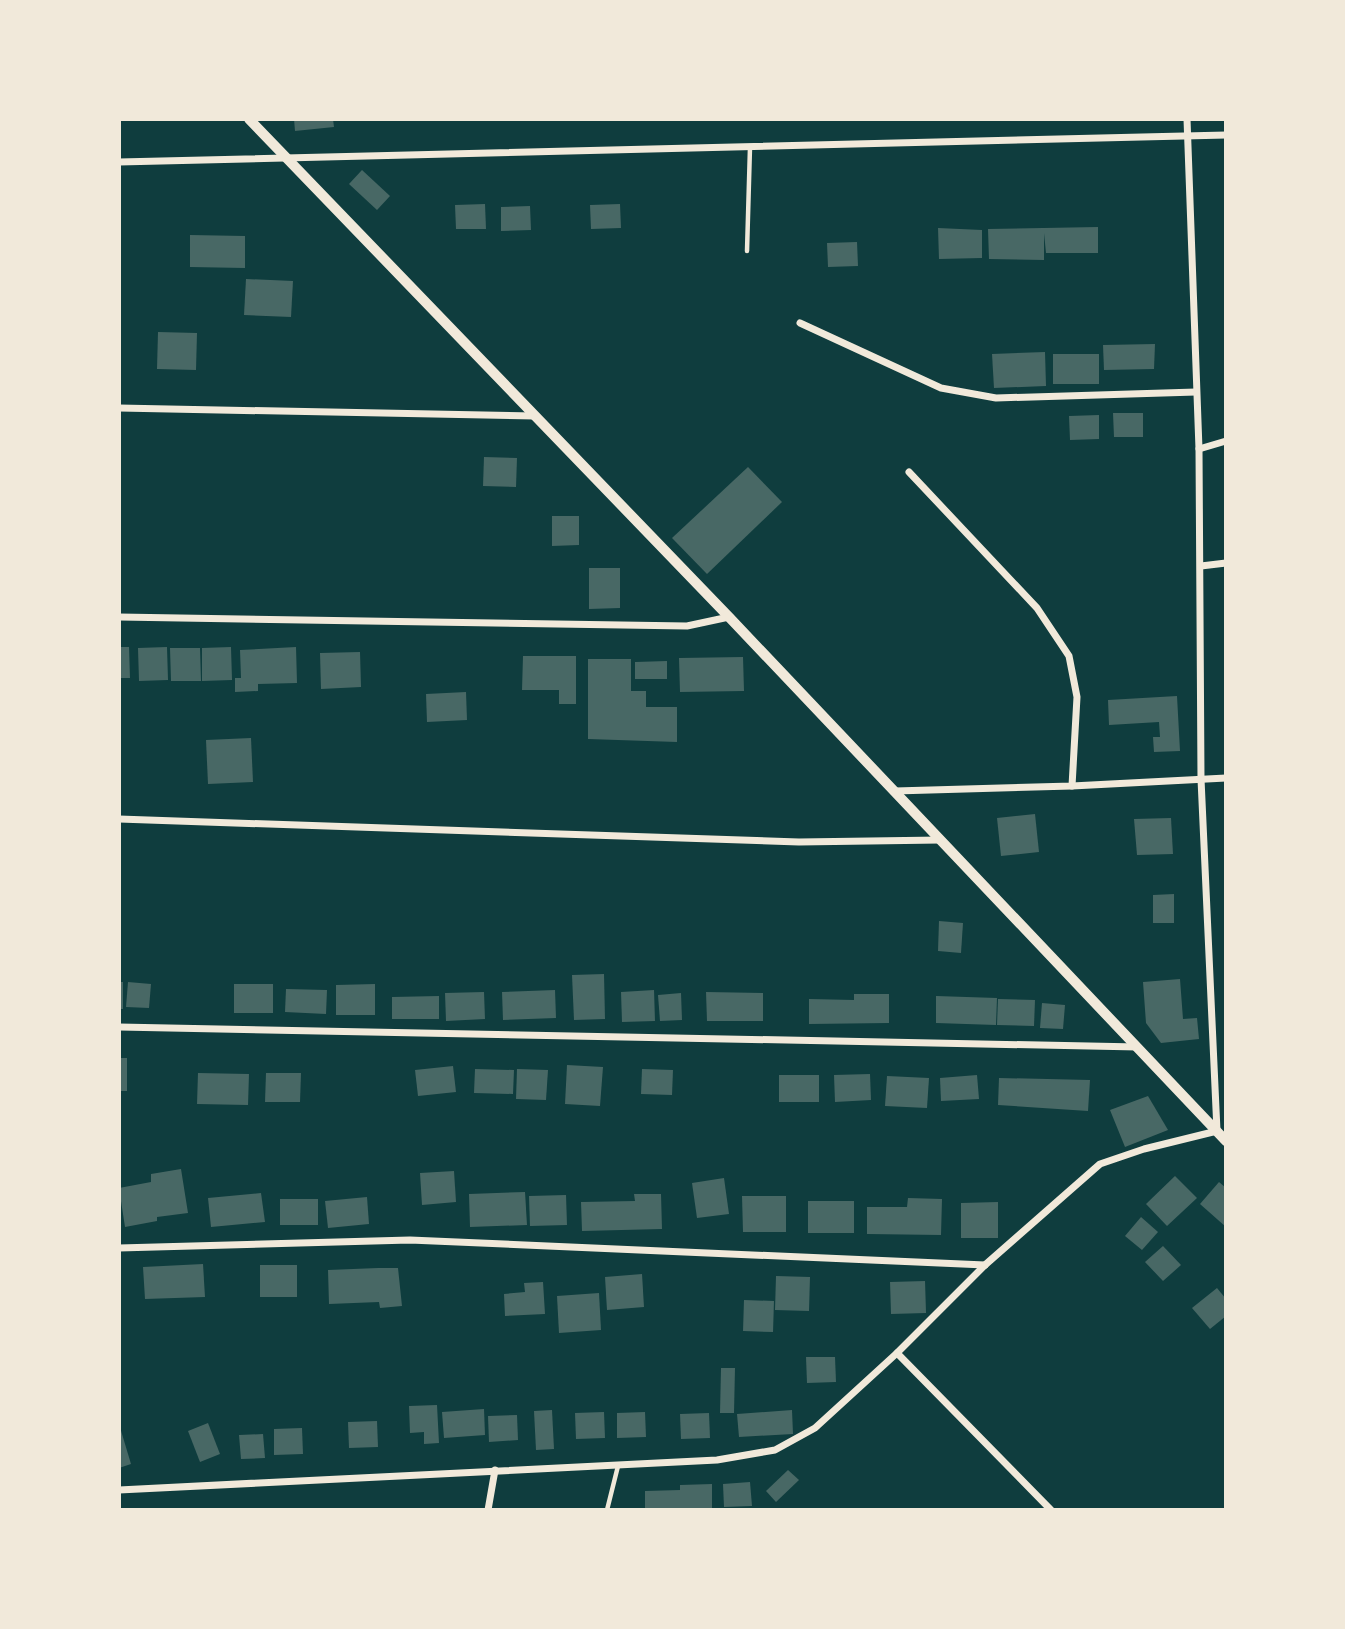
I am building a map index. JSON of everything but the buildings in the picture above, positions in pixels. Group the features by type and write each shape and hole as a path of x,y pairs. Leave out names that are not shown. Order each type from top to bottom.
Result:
{"street":[{"path":"249,119 729,617 892,792 1139,1047 1226,1141"},
{"path":"1186,119 1199,449 1200,779 1217,1131"},
{"path":"119,162 1226,135"},
{"path":"800,323 941,388 996,398 1196,392"},
{"path":"119,408 536,416"},
{"path":"1199,449 1226,442"},
{"path":"909,472 1037,608 1069,656 1077,697 1072,786"},
{"path":"1201,566 1226,563"},
{"path":"119,617 687,626 729,617"},
{"path":"892,792 1226,778"},
{"path":"119,819 799,842 940,840"},
{"path":"119,1027 1139,1047"},
{"path":"119,1490 717,1461 775,1450 815,1428 897,1353 985,1265 1100,1164 1144,1149 1217,1131"},
{"path":"119,1248 410,1240 985,1265"},
{"path":"897,1353 1051,1510"},
{"path":"488,1510 495,1470"}],"lane":[{"path":"747,251 750,147"},
{"path":"607,1510 618,1465"}]}
